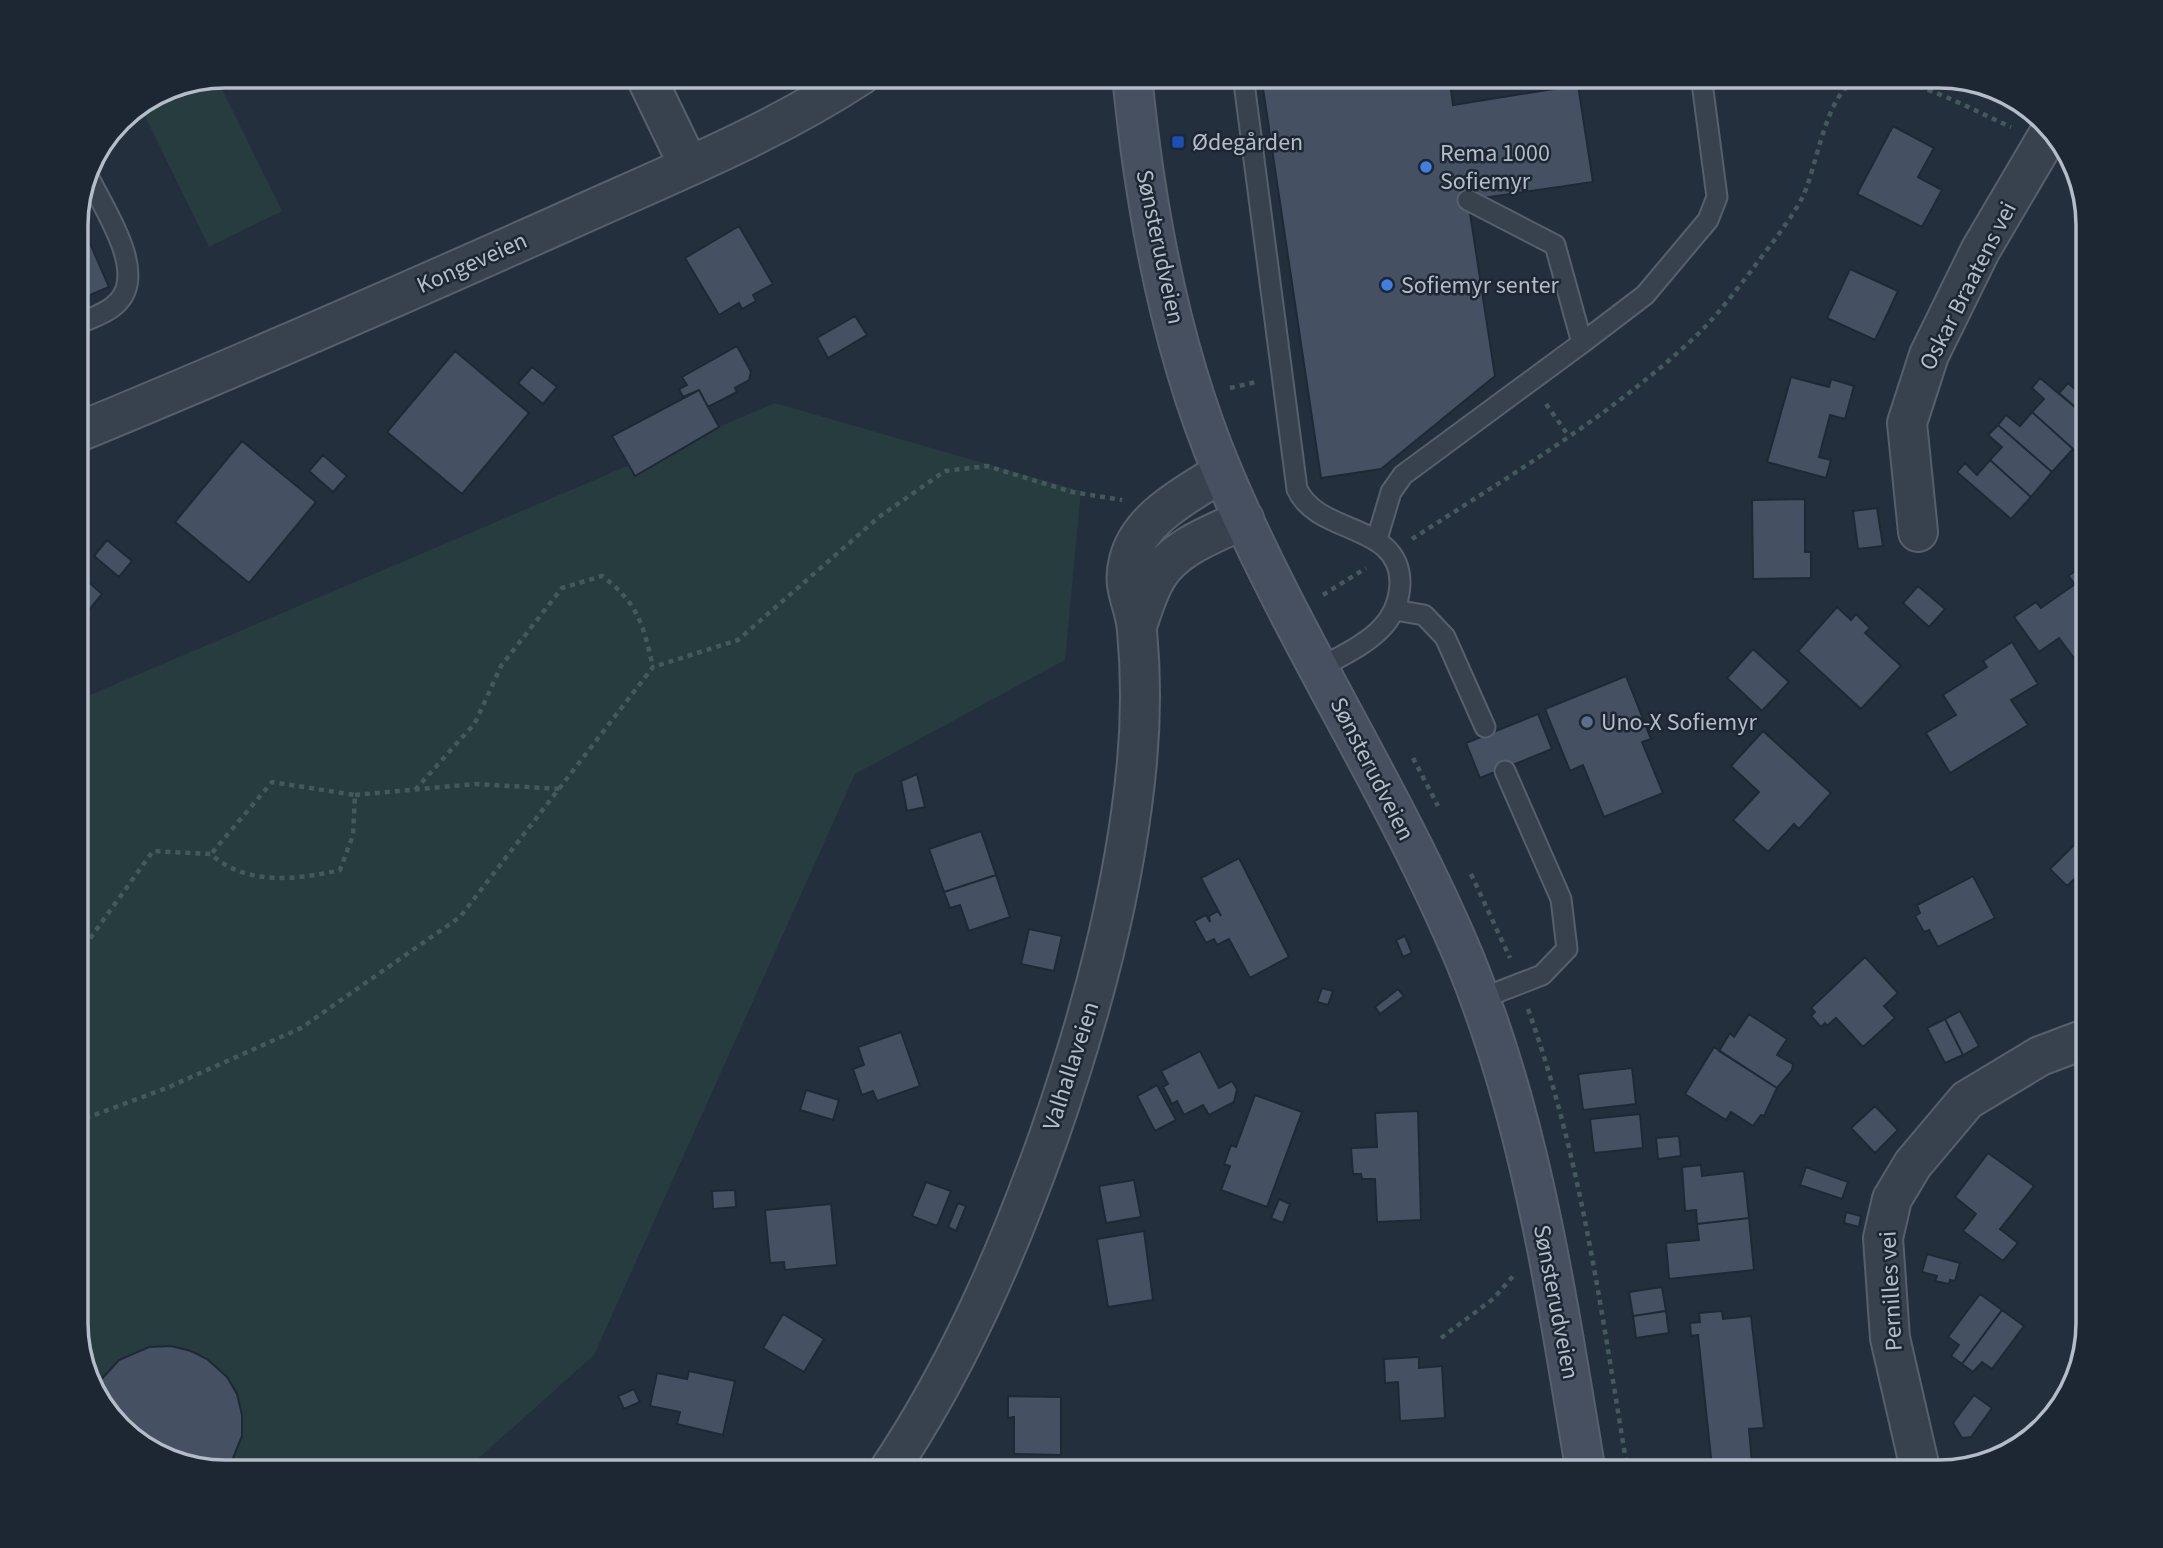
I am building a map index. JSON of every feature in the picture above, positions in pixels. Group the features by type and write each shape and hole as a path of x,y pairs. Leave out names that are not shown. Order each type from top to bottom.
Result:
{"main road":[{"name":"Sønsterudveien","path":"1133,88 1144,182 1160,261 1190,379 1222,472 1442,906 1480,999 1516,1113 1539,1214 1584,1460"}],"street":[{"path":"651,88 689,166"},
{"name":"Kongeveien","path":"88,428 279,350 689,166 806,111 841,88"},
{"name":"Oskar Braatens vei","path":"1918,532 1907,423 1925,366 1980,251 2046,139"},
{"name":"Valhallaveien","path":"895,1460 925,1413 994,1276 1031,1187 1091,1009 1114,904 1137,763 1137,626 1125,582 1137,539 1169,507 1222,472"},
{"name":"Valhallaveien","path":"1137,626 1157,576 1168,563 1185,549 1244,519"},
{"name":"Pernilles vei","path":"1918,1460 1890,1338 1883,1238 1892,1199 1913,1164 1967,1100 2039,1056 2076,1042"}],"lane":[{"path":"1245,88 1297,489 1314,511 1384,546 1400,575 1395,610 1381,632 1320,668"},
{"path":"1384,546 1391,492 1403,475 1645,295 1708,220 1717,197 1703,88"},
{"path":"88,319 106,312 120,300 130,282 129,263 93,188"},
{"path":"1468,200 1555,245 1581,343"},
{"path":"1395,610 1424,615 1445,637 1485,727"},
{"path":"1480,999 1542,975 1567,949 1561,899 1504,771"}],"path":[{"path":"1316,600 1384,546 1621,402 1698,334 1787,223 1802,198 1833,109 1846,88"},
{"path":"1917,88 2041,135"},
{"path":"1530,381 1568,435"},
{"path":"88,1117 169,1087 301,1028 460,917 562,789 653,667 738,640 879,517 945,471 987,466 1072,492 1127,501"},
{"path":"415,790 475,723 501,666 562,588 602,576 625,594 644,629 653,667"},
{"path":"211,854 272,782 355,795 475,784 562,789"},
{"path":"88,940 153,851 211,854 225,867 268,878 304,879 340,870 352,835 355,795"},
{"path":"1441,1338 1493,1299 1506,1282 1523,1270"}],"green space":[{"path":"221,88 282,211 209,247 144,115 172,98 198,90"},
{"path":"775,403 1081,491 1065,660 855,774 594,1355 477,1460 198,1458 172,1450 141,1432 122,1414 106,1392 92,1359 88,1332 88,696"}],"building":[{"name":"Sofiemyr senter","path":"1263,88 1451,88 1453,105 1559,88 1578,88 1593,182 1468,200 1495,376 1381,469 1321,478"},
{"path":"1893,126 1934,148 1918,177 1942,190 1922,227 1857,194"},
{"path":"739,226 773,284 753,295 756,301 742,309 739,303 719,315 685,258"},
{"path":"88,239 109,287 88,296"},
{"path":"1850,269 1898,291 1875,340 1827,318"},
{"path":"855,316 867,335 828,358 817,338"},
{"path":"737,346 751,372 749,380 735,388 737,392 708,407 699,390 683,397 679,389 687,385 682,377"},
{"path":"455,351 529,413 462,494 387,432"},
{"path":"532,367 557,387 543,404 518,383"},
{"path":"1791,377 1829,387 1831,379 1854,386 1845,419 1830,415 1819,457 1831,460 1826,478 1767,462"},
{"path":"2040,378 2076,408 2076,452 2032,412 2044,399 2032,388"},
{"path":"2068,383 2076,390 2076,408 2059,393"},
{"path":"699,390 719,427 635,476 612,436"},
{"path":"2032,412 2073,449 2052,472 1998,425 2006,415 2020,426"},
{"path":"1998,425 2052,472 2031,497 1990,460 2002,447 1988,435"},
{"path":"242,441 316,502 249,583 175,522"},
{"path":"323,455 347,476 333,492 309,471"},
{"path":"1990,460 2031,497 2011,519 1957,472 1965,463 1977,475"},
{"path":"1805,499 1805,552 1811,552 1811,578 1753,579 1752,500"},
{"path":"1877,508 1883,546 1858,549 1853,511"},
{"path":"107,540 132,561 119,577 94,556"},
{"path":"2076,570 2074,658 2059,638 2039,652 2014,617 2036,602 2041,608 2075,584 2068,576"},
{"path":"88,582 102,594 88,611"},
{"path":"1918,586 1945,609 1929,627 1903,603"},
{"path":"1837,607 1851,620 1856,614 1870,628 1865,633 1901,666 1861,709 1798,651"},
{"path":"2012,642 2038,684 2011,700 2028,725 1950,773 1926,733 1956,715 1943,695 1987,667 1983,661"},
{"path":"1753,649 1789,682 1762,711 1727,678"},
{"path":"1626,676 1651,739 1642,742 1663,793 1604,817 1583,765 1570,771 1545,709"},
{"path":"1538,714 1552,749 1480,778 1466,743"},
{"path":"1763,731 1831,793 1799,829 1794,824 1768,852 1733,820 1759,792 1731,766"},
{"path":"917,774 925,807 907,811 901,781"},
{"path":"981,831 996,875 944,892 929,849"},
{"path":"2074,845 2076,847 2076,877 2067,886 2050,869"},
{"path":"1239,858 1289,957 1250,978 1229,939 1217,945 1214,939 1206,943 1194,921 1206,915 1210,922 1209,916 1218,911 1221,916 1201,878"},
{"path":"996,875 1010,917 969,931 960,905 950,908 944,892"},
{"path":"1973,876 1995,918 1938,947 1929,930 1924,932 1915,916 1920,913 1917,905"},
{"path":"1029,929 1062,936 1054,971 1021,964"},
{"path":"1405,936 1412,953 1403,957 1396,940"},
{"path":"1865,957 1898,993 1884,1006 1895,1018 1863,1047 1836,1018 1827,1026 1825,1023 1821,1027 1811,1016 1815,1012 1811,1008"},
{"path":"1322,988 1333,991 1328,1005 1317,1002"},
{"path":"1398,989 1404,996 1380,1014 1375,1007"},
{"path":"1960,1011 1979,1046 1963,1055 1945,1019"},
{"path":"1749,1014 1787,1039 1777,1055 1793,1064 1792,1070 1777,1088 1719,1051 1730,1033 1734,1037"},
{"path":"1945,1019 1963,1055 1945,1063 1927,1028"},
{"path":"901,1032 920,1086 877,1101 873,1091 862,1095 853,1069 864,1065 858,1047"},
{"path":"1714,1047 1777,1088 1764,1116 1761,1115 1753,1126 1731,1112 1726,1120 1685,1094"},
{"path":"1200,1051 1219,1088 1232,1081 1237,1089 1234,1102 1209,1115 1203,1105 1184,1115 1177,1101 1172,1104 1163,1087 1168,1084 1161,1071"},
{"path":"1632,1068 1636,1104 1583,1110 1578,1074"},
{"path":"1157,1085 1176,1120 1155,1131 1137,1096"},
{"path":"806,1090 839,1100 833,1120 800,1110"},
{"path":"1255,1095 1302,1112 1267,1207 1221,1190 1230,1166 1224,1164 1231,1145 1236,1147"},
{"path":"1875,1106 1898,1130 1875,1153 1851,1128"},
{"path":"1418,1111 1421,1220 1377,1222 1375,1179 1362,1179 1361,1174 1353,1174 1351,1148 1377,1147 1375,1113"},
{"path":"1640,1114 1643,1148 1594,1153 1590,1119"},
{"path":"1679,1136 1681,1156 1658,1159 1656,1138"},
{"path":"1988,1153 2034,1186 2000,1229 2018,1243 2003,1261 1963,1231 1976,1214 1955,1197"},
{"path":"1701,1165 1702,1176 1744,1171 1749,1218 1697,1224 1696,1210 1685,1211 1682,1167"},
{"path":"1806,1167 1848,1182 1842,1199 1800,1185"},
{"path":"1134,1180 1141,1217 1106,1223 1099,1186"},
{"path":"926,1182 951,1191 937,1226 912,1216"},
{"path":"735,1190 736,1207 713,1209 712,1191"},
{"path":"1279,1199 1290,1204 1283,1223 1271,1218"},
{"path":"958,1203 966,1206 956,1231 948,1227"},
{"path":"831,1204 837,1265 785,1270 784,1262 770,1263 765,1210"},
{"path":"1846,1212 1861,1216 1859,1227 1844,1223"},
{"path":"1749,1218 1754,1270 1669,1279 1666,1243 1699,1240 1697,1224"},
{"path":"1144,1231 1153,1300 1108,1307 1097,1239"},
{"path":"1927,1254 1960,1263 1955,1281 1950,1280 1949,1284 1935,1281 1937,1276 1922,1272"},
{"path":"1662,1287 1666,1311 1633,1316 1629,1292"},
{"path":"1980,1294 2002,1310 1962,1364 1951,1356 1959,1345 1948,1337"},
{"path":"2002,1310 2024,1326 1992,1369 1982,1362 1973,1372 1962,1364"},
{"path":"1666,1311 1669,1333 1636,1338 1633,1316"},
{"path":"1722,1311 1723,1319 1751,1316 1764,1428 1749,1429 1752,1460 1711,1460 1698,1335 1691,1336 1690,1323 1700,1322 1699,1313"},
{"path":"783,1314 824,1339 804,1372 763,1348"},
{"path":"171,1346 191,1351 207,1359 227,1377 237,1394 242,1415 242,1436 232,1460 198,1458 172,1450 141,1432 116,1407 100,1380 119,1360 149,1347"},
{"path":"1419,1357 1419,1368 1442,1366 1445,1418 1400,1421 1398,1382 1385,1383 1384,1359"},
{"path":"689,1371 735,1381 723,1435 677,1424 680,1412 650,1406 657,1373 687,1379"},
{"path":"634,1389 640,1402 624,1409 618,1396"},
{"path":"1974,1395 1992,1408 1971,1437 1962,1438 1953,1423"},
{"path":"1008,1396 1061,1397 1061,1455 1014,1454 1014,1417 1008,1418"}],"place":[{"name":"Ødegården","path":"1178,142"},
{"name":"Rema 1000 Sofiemyr","path":"1426,167"},
{"name":"Sofiemyr senter","path":"1387,285"},
{"name":"Uno-X Sofiemyr","path":"1587,722"}]}
